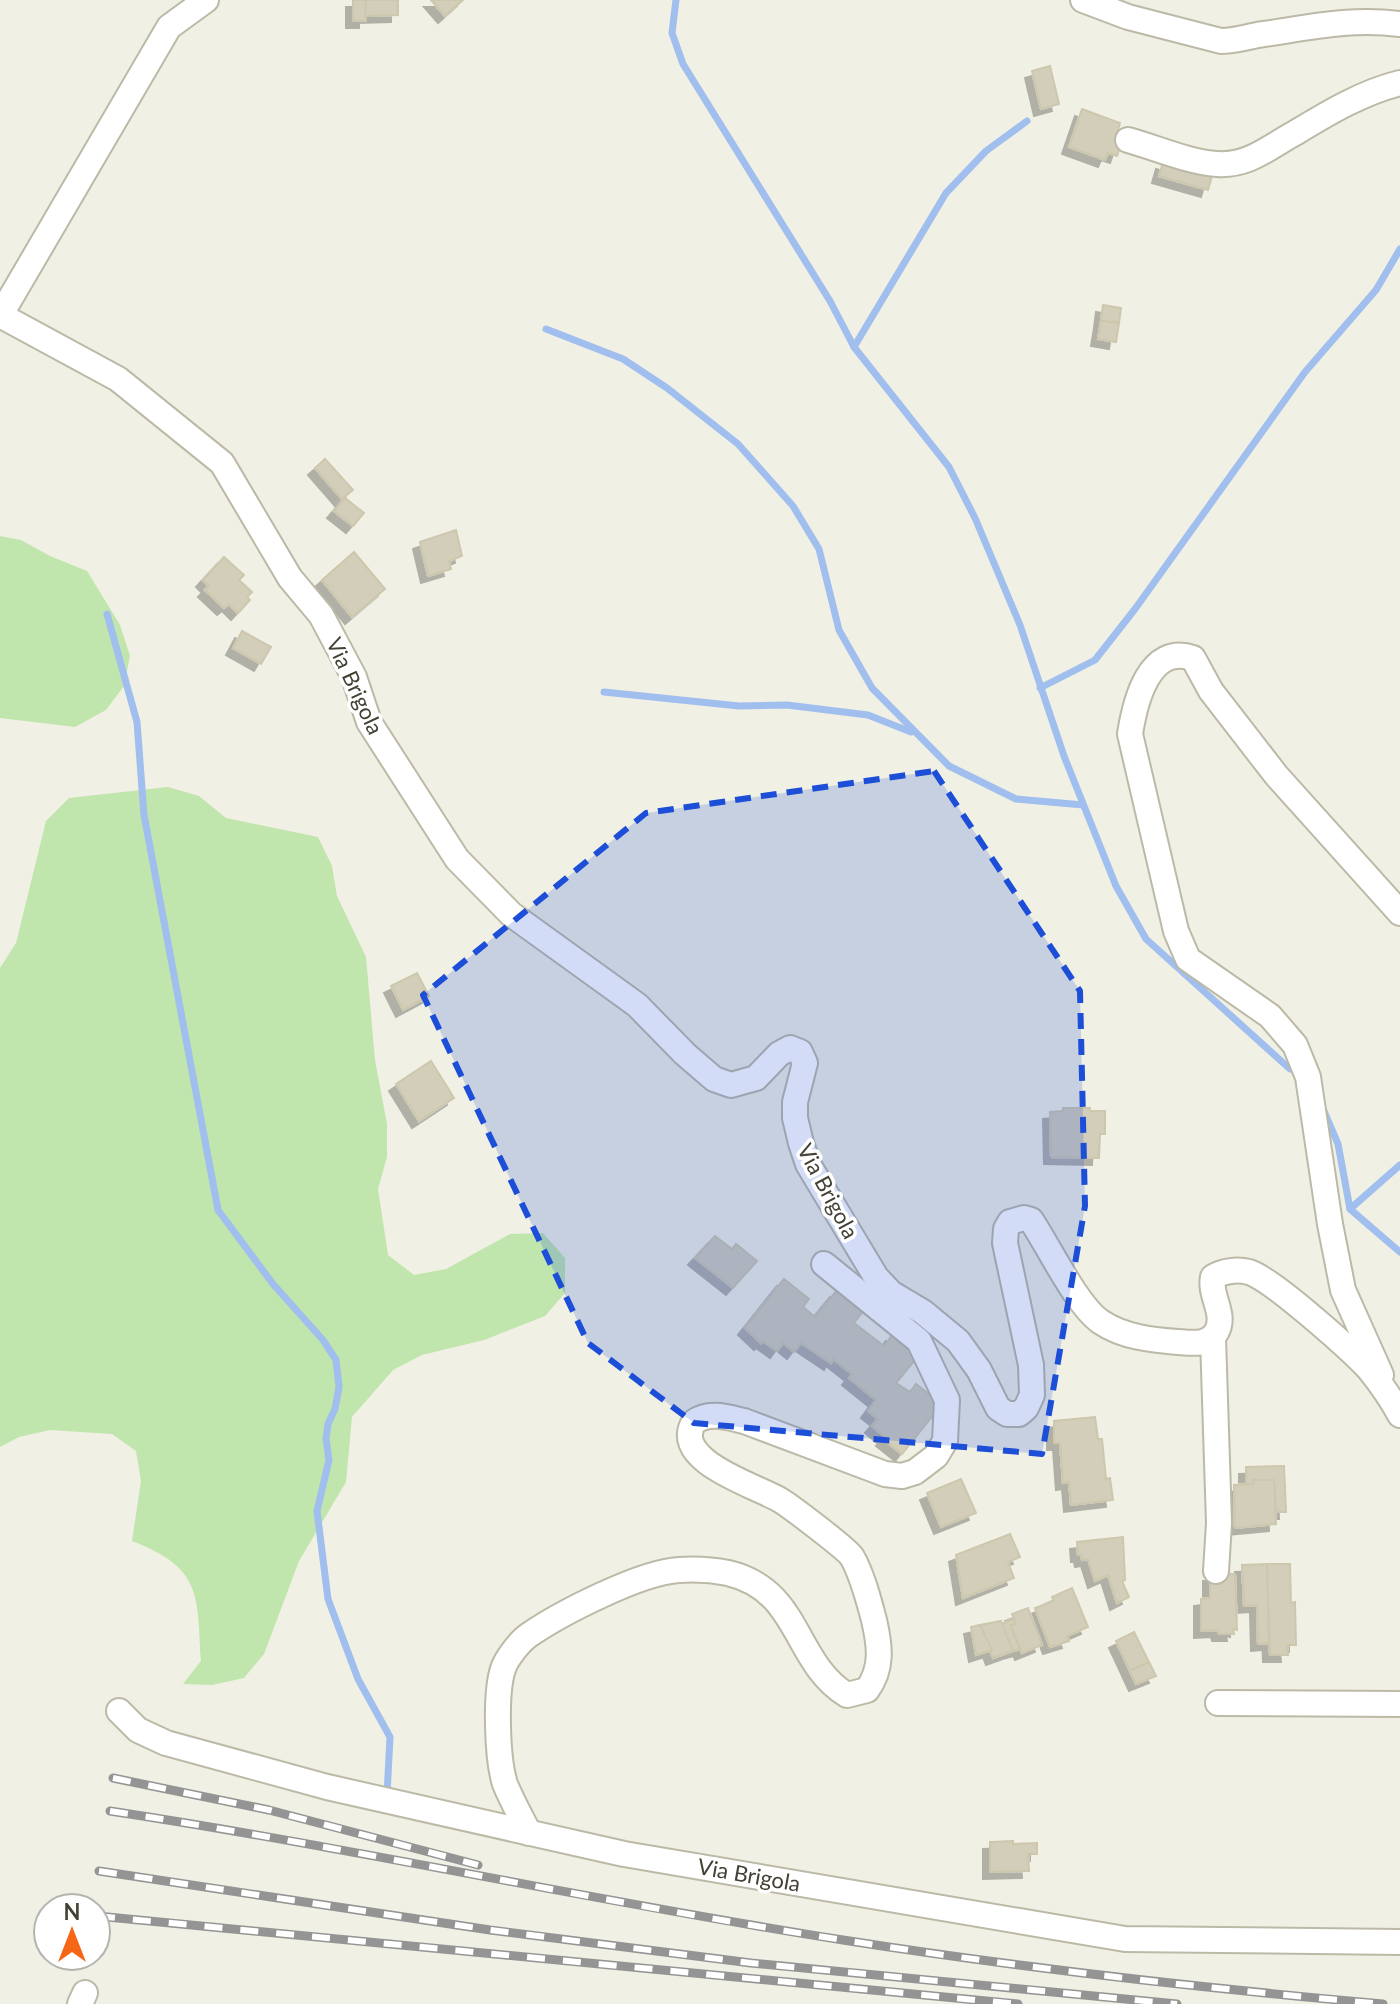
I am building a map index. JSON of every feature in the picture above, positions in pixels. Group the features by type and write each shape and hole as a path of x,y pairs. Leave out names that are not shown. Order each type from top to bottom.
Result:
{"street":[{"name":"Via Brigola","path":"206,0 169,27 0,316 118,379 222,463 290,578 321,615 354,677 369,722 457,859 511,914 637,1005 714,1079 731,1085 744,1083 756,1078 783,1050 790,1048 800,1052 805,1063 795,1102 795,1118 808,1164 876,1277 891,1293 923,1312 958,1341 979,1370 998,1408 1007,1414 1019,1414 1032,1395 1031,1365 1005,1254 1006,1229 1010,1222 1017,1219 1031,1220 1080,1301 1100,1321 1126,1334 1169,1341 1195,1343 1213,1338"},
{"path":"1083,0 1128,17 1221,41 1365,20 1400,24"},
{"path":"1128,140 1216,164 1239,163 1260,155 1293,133 1379,89 1400,83"},
{"path":"1395,1406 1343,1290 1308,1077 1295,1045 1270,1016 1188,959 1176,931 1130,734 1134,706 1146,677 1162,660 1181,654 1193,658 1211,691 1276,775 1400,913"},
{"path":"529,1833 504,1781 497,1705 503,1667 526,1637 615,1588 677,1570 728,1573 761,1588 787,1612 816,1668 831,1685 847,1695 867,1690 875,1680 880,1665 878,1637 871,1606 851,1555 780,1500 709,1465 690,1439 694,1422 703,1416 721,1416 744,1421 885,1474 902,1476 915,1472 936,1456 945,1441 947,1400 919,1341 824,1264"},
{"path":"1216,1571 1219,1523 1213,1338 1220,1319 1212,1289 1213,1277 1235,1270 1251,1273 1273,1285 1367,1367 1395,1406"},
{"path":"1218,1703 1400,1704"},
{"name":"Via Brigola","path":"119,1711 138,1730 166,1743 327,1787 624,1854 1125,1939 1400,1942"}],"highlighted area":[{"path":"934,771 1080,991 1085,1206 1042,1454 694,1423 588,1343 423,995 646,813"}],"green space":[{"path":"0,536 21,540 87,571 120,625 130,656 124,686 106,710 75,727 0,718"},
{"path":"168,787 199,796 226,818 318,837 332,866 337,896 366,957 375,1060 387,1124 387,1157 378,1189 388,1255 414,1275 446,1269 510,1234 543,1233 565,1258 565,1293 545,1316 484,1340 422,1355 393,1370 352,1417 346,1482 299,1561 264,1654 244,1678 212,1685 183,1684 201,1661 196,1601 184,1573 155,1551 132,1541 141,1481 136,1451 112,1434 50,1430 19,1437 0,1447 0,968 16,943 46,821 69,798"}],"building":[{"path":"353,0 366,0 366,21 353,21"},
{"path":"366,0 398,0 398,15 365,16"},
{"path":"431,0 463,0 445,16"},
{"path":"1050,66 1059,104 1041,109 1032,71"},
{"path":"1082,109 1120,123 1118,130 1125,133 1117,156 1108,153 1105,160 1069,147"},
{"path":"1163,162 1212,176 1208,190 1159,176"},
{"path":"1103,305 1121,308 1119,323 1101,321"},
{"path":"1101,321 1119,323 1116,342 1098,339"},
{"path":"325,459 353,490 342,499 315,468"},
{"path":"345,498 364,513 353,526 334,511"},
{"path":"456,530 462,556 449,561 451,569 428,576 420,542"},
{"path":"354,552 385,589 352,617 322,580"},
{"path":"224,557 244,575 239,580 252,592 247,597 250,600 238,613 229,604 224,608 205,590 209,586 203,580"},
{"path":"242,631 271,647 261,664 233,648"},
{"path":"417,973 429,996 403,1010 391,986"},
{"path":"431,1061 454,1098 419,1121 396,1084"},
{"path":"1063,1108 1105,1111 1105,1134 1100,1134 1099,1158 1051,1157 1050,1112 1063,1111"},
{"path":"715,1236 732,1249 736,1244 757,1261 733,1288 695,1258"},
{"path":"784,1279 809,1299 803,1307 815,1317 837,1290 864,1310 854,1323 884,1346 893,1334 919,1355 896,1383 910,1392 916,1384 942,1404 902,1454 872,1426 878,1419 868,1411 876,1400 849,1378 852,1374 833,1359 831,1363 801,1343 794,1352 783,1343 777,1351 763,1341 761,1343 745,1328"},
{"path":"1095,1417 1113,1500 1071,1505 1069,1482 1063,1483 1060,1443 1054,1443 1054,1421"},
{"path":"1284,1466 1286,1512 1276,1512 1274,1480 1253,1480 1253,1484 1246,1484 1246,1467"},
{"path":"961,1479 976,1513 941,1527 927,1493"},
{"path":"1253,1480 1274,1480 1276,1524 1235,1528 1234,1485 1253,1484"},
{"path":"1010,1534 1020,1557 1008,1562 1014,1578 963,1598 956,1555"},
{"path":"1123,1537 1125,1580 1122,1581 1129,1597 1117,1603 1108,1575 1095,1581 1088,1559 1082,1560 1078,1555 1077,1542"},
{"path":"1267,1564 1269,1643 1258,1644 1257,1605 1244,1606 1242,1565"},
{"path":"1267,1564 1290,1564 1296,1645 1287,1645 1288,1655 1270,1655"},
{"path":"1210,1574 1235,1574 1237,1630 1233,1629 1234,1634 1219,1634 1218,1630 1201,1631 1201,1599 1210,1598"},
{"path":"1072,1588 1088,1627 1067,1636 1069,1641 1050,1647 1035,1608 1054,1601 1052,1597"},
{"path":"1028,1608 1042,1645 1022,1653 1010,1625 1016,1624 1012,1614"},
{"path":"1014,1619 1016,1624 1010,1625 1020,1649 1013,1651 1001,1624"},
{"path":"1001,1621 1013,1651 993,1658 980,1625"},
{"path":"980,1625 992,1650 976,1655 971,1627"},
{"path":"1134,1632 1149,1662 1130,1671 1116,1641"},
{"path":"1149,1662 1156,1676 1136,1684 1130,1671"},
{"path":"1013,1841 1013,1844 1037,1843 1037,1854 1028,1854 1029,1871 990,1872 990,1842"}],"waterway":[{"path":"676,0 672,33 683,64 830,301 854,347 949,467 975,518 1020,625 1064,756 1116,886 1146,939 1290,1069"},
{"path":"854,347 946,193 986,151 1027,121"},
{"path":"1040,688 1095,660 1305,372 1376,290 1400,249"},
{"path":"546,329 623,359 667,388 738,444 793,506 819,549 839,630 872,688 949,766 1016,799 1083,805"},
{"path":"107,614 137,722 144,815 218,1210 273,1284 323,1340 336,1360 339,1387 335,1409 328,1424 326,1439 329,1460 317,1511 328,1599 358,1679 390,1737 387,1795"},
{"path":"604,692 739,706 787,705 868,715 911,732"},
{"path":"1323,1109 1338,1144 1350,1209 1400,1252"},
{"path":"1350,1209 1400,1165"}],"railway":[{"path":"113,1778 269,1810 478,1865"},
{"path":"110,1811 843,1940 977,1960 1383,2004"},
{"path":"99,1871 490,1930 751,1963 1177,2004"},
{"path":"112,1917 1018,2004"}]}
